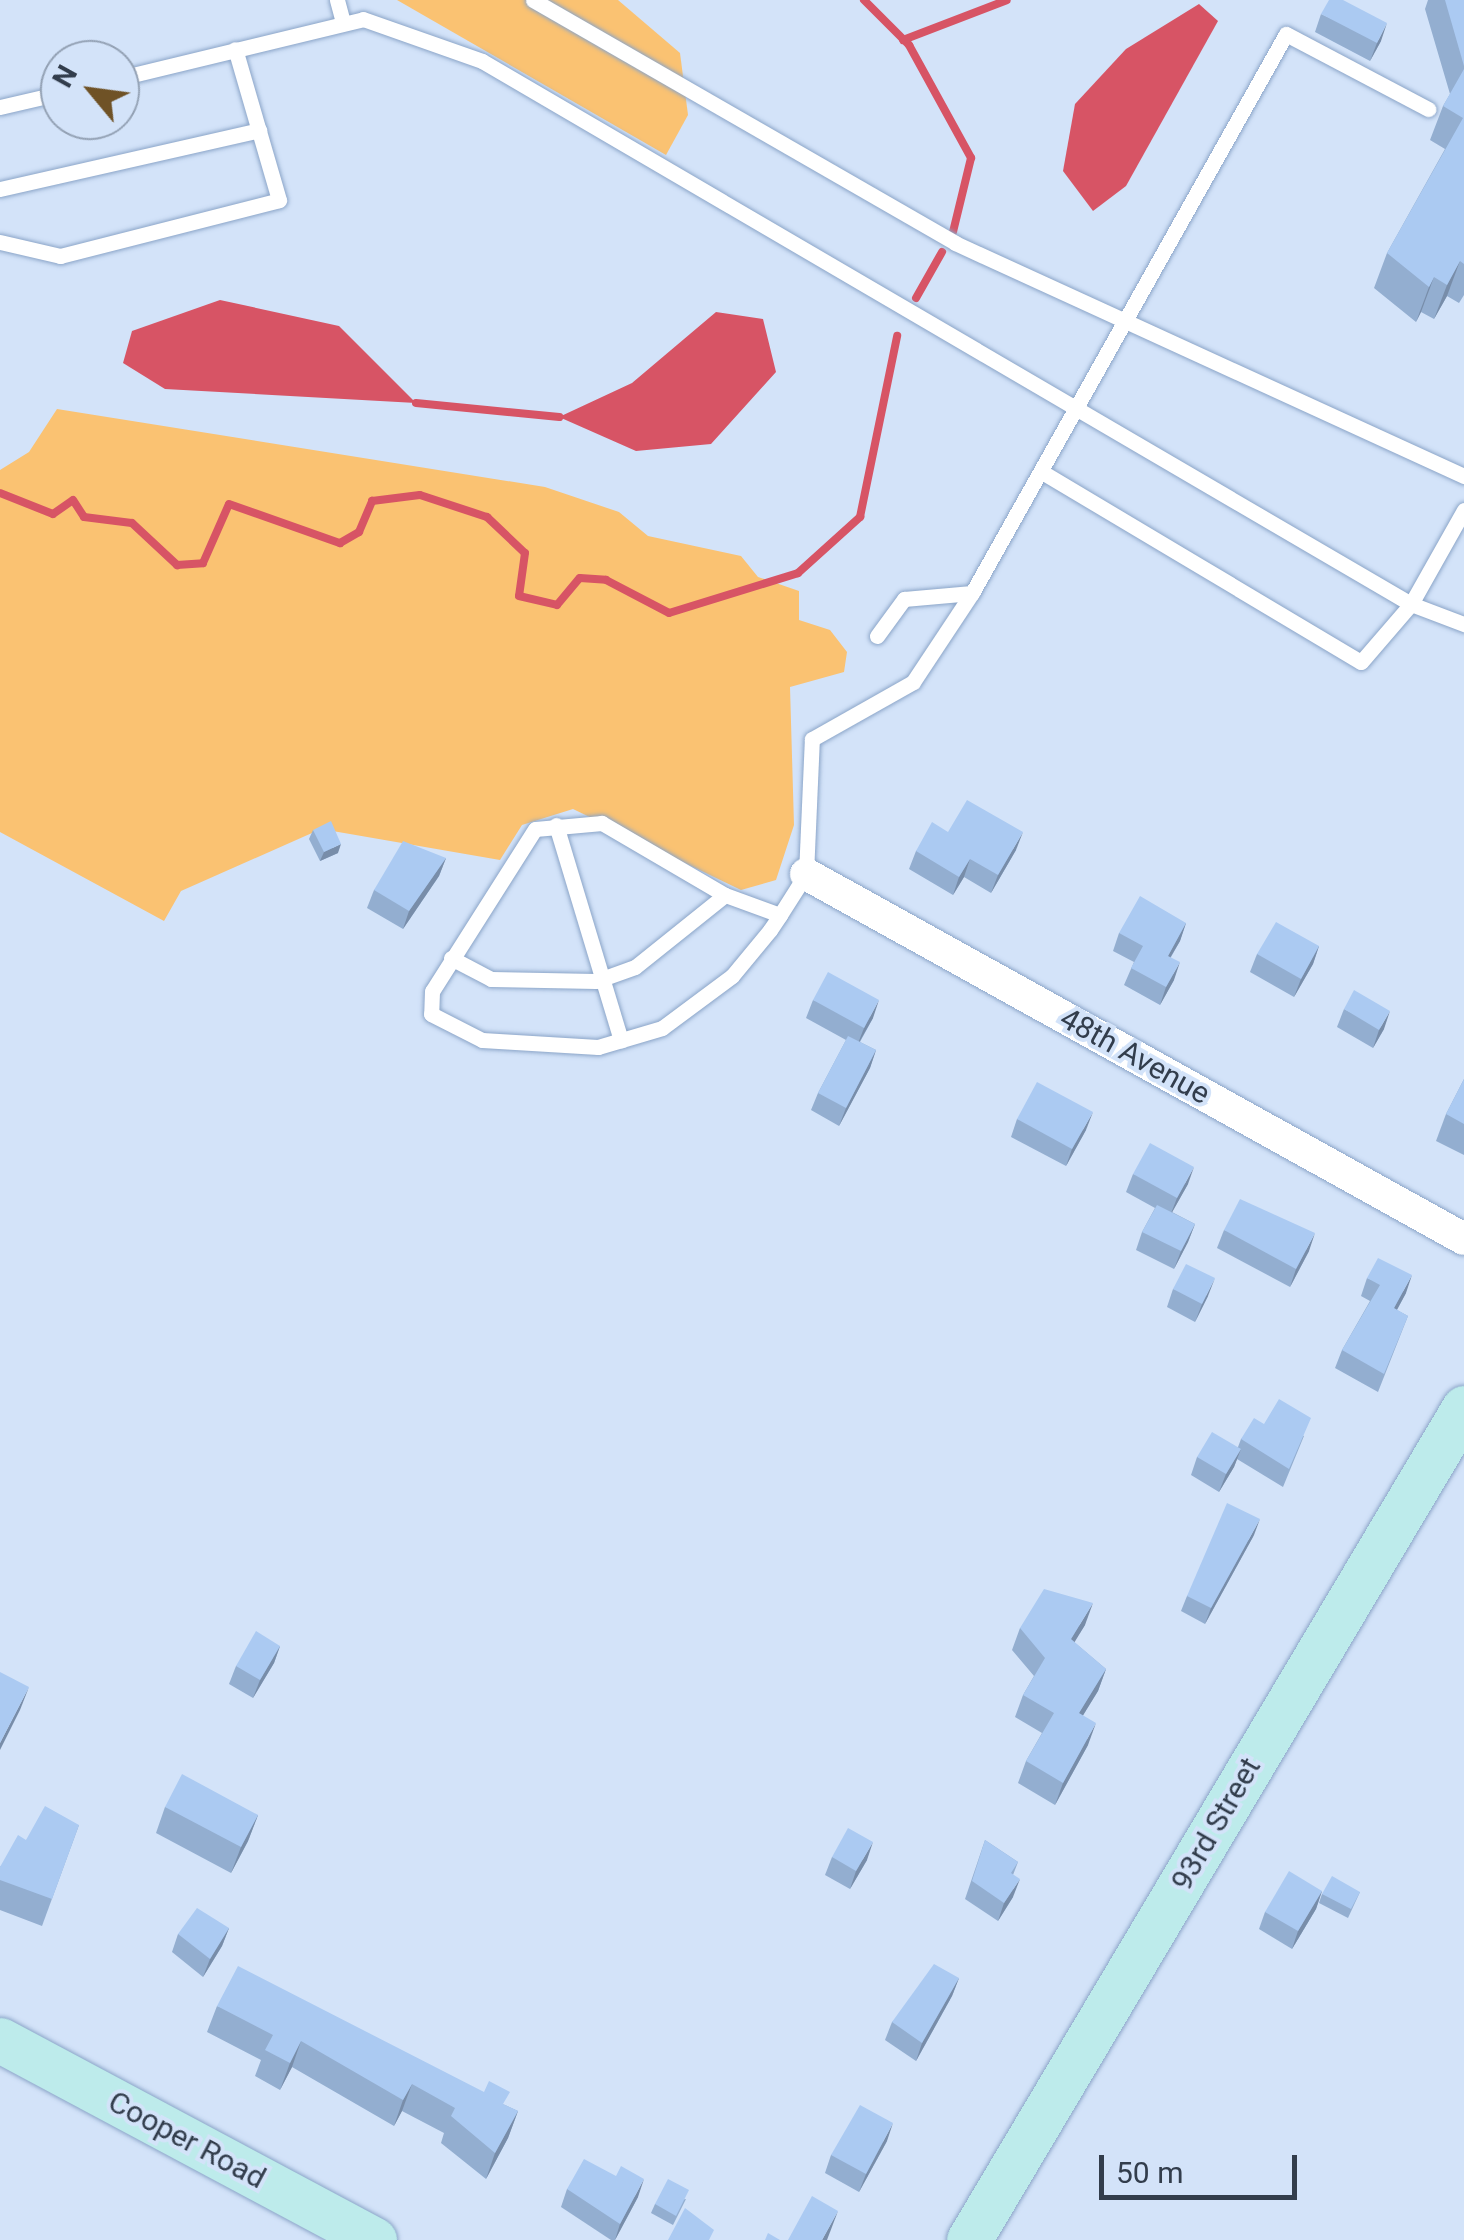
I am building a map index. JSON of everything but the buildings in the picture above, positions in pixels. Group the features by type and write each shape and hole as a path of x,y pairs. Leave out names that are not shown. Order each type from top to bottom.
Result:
{"street":[{"name":"48th Avenue","path":"806,874 1464,1239"},
{"name":"93rd Street","path":"969,2240 1464,1408"},
{"name":"Cooper Road","path":"0,2040 374,2240"}],"lane":[{"path":"337,0 343,23"},
{"path":"532,0 955,243 1464,476"},
{"path":"140,73 363,18 482,61 1411,604 1464,624"},
{"path":"780,914 724,895 602,823 556,825 521,840 432,991 431,1014 482,1040 536,1048 621,1040 662,1028 732,976 780,914 806,874 812,738 913,682 972,593 1042,472 1122,318 1286,34 1428,109"},
{"path":"0,242 60,256 279,200 235,50"},
{"path":"0,107 40,97"},
{"path":"0,189 259,130"},
{"path":"1042,472 1362,662 1411,604 1464,510"},
{"path":"877,636 904,599 972,593"},
{"path":"556,825 621,1040"},
{"path":"451,958 491,978 540,986 602,978 635,967 724,895"}],"shaded area":[{"path":"397,0 618,0 680,53 688,115 666,155"},
{"path":"1199,4 1218,21 1126,186 1093,211 1063,171 1075,104 1126,49"},
{"path":"220,300 339,326 416,403 165,389 123,363 132,331"},
{"path":"716,312 763,319 776,372 711,444 636,451 559,417 632,383"},
{"path":"57,409 545,487 619,512 648,536 741,556 758,577 799,591 799,620 830,630 847,652 844,672 790,687 794,825 776,880 741,890 573,809 522,825 500,860 321,829 181,891 164,921 0,832 0,470 29,452"}],"waterway":[{"path":"864,0 909,45 971,158 953,232"},
{"path":"903,40 1007,0"},
{"path":"916,298 942,252"},
{"path":"0,493 53,514 73,500 84,517 132,523 177,565 203,563 229,504 340,543 359,532 372,501 420,495 487,517 525,553 519,596 557,605 580,578 606,580 669,613 798,573 860,517 897,336"},
{"path":"416,403 559,417"}]}
